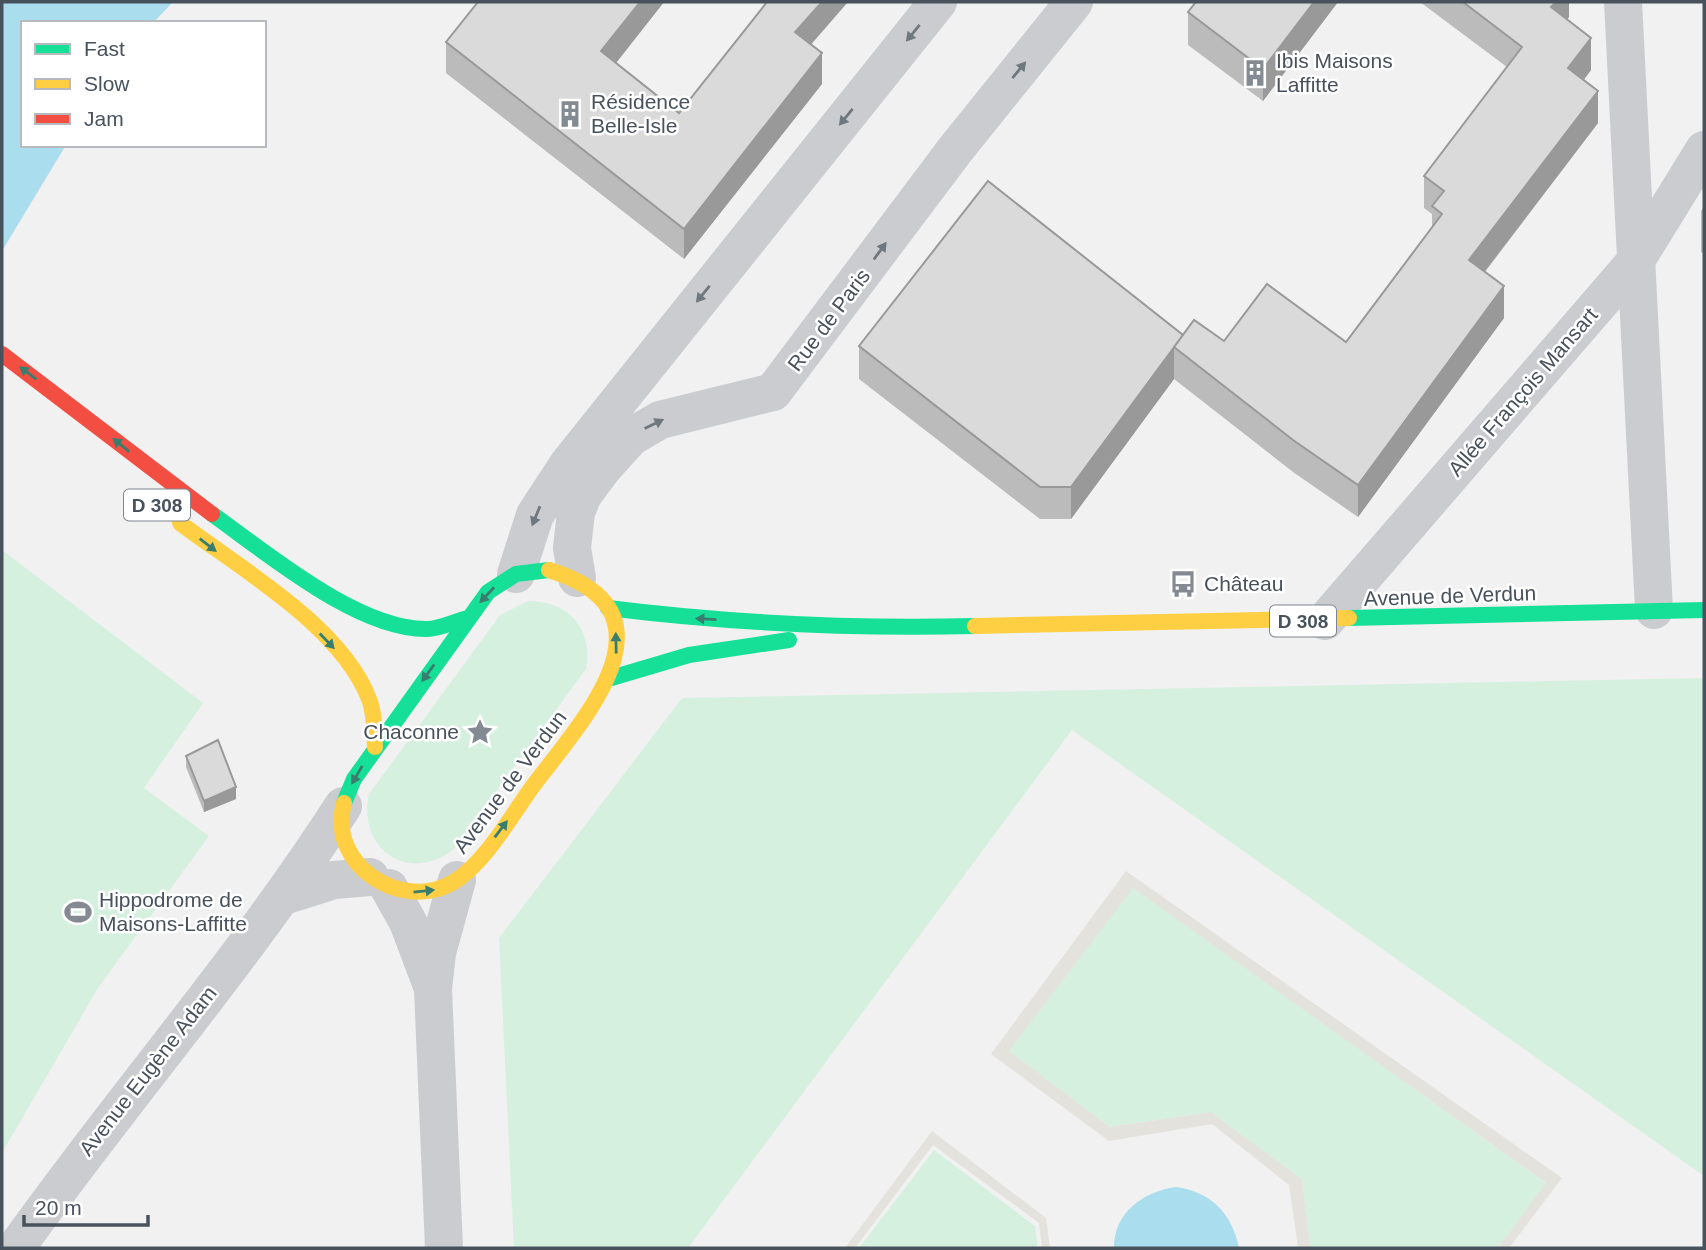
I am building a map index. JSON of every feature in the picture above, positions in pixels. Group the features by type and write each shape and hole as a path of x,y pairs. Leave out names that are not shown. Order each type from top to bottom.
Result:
{"main road":[{"name":"D 308","path":"2,354 174,488 344,606 382,620 427,629 468,618"},
{"name":"D 308","path":"168,513 317,631 342,657 369,698 375,747"},
{"name":"Avenue de Verdun","path":"549,570 577,578 595,591 608,608 615,628 617,648 600,696 478,860 457,880 430,892 401,892 379,882 347,849 342,828 343,806 354,779 488,592 516,574 549,570"},
{"name":"Avenue de Verdun","path":"608,608 687,618 902,628 1325,621 1704,610"},
{"name":"Avenue de Verdun","path":"608,679 689,654 902,628"}],"street":[{"path":"516,574 535,515 569,463 938,2"},
{"name":"Rue de Paris","path":"577,578 572,548 576,512 583,495 603,468 631,437 660,420 773,392 955,150 1074,2"},
{"path":"1623,2 1654,610"},
{"name":"Allée François Mansart","path":"1325,621 1635,262 1704,150"},
{"name":"Avenue Eugène Adam","path":"16,1248 82,1156 283,895 343,806"},
{"path":"444,1248 433,989 437,953 457,880"},
{"path":"283,895 327,881 379,882 408,922 433,989"}],"green space":[{"name":"Hippodrome de Maisons-Laffitte","path":"2,550 203,703 144,788 209,836 98,988 2,1153"},
{"path":"528,601 555,606 575,620 586,641 586,669 453,850 436,860 403,862 378,845 371,831 367,814 369,794 500,615"},
{"path":"1704,678 1704,1176 1072,730 688,1248 514,1248 499,938 682,698"},
{"path":"1133,887 1547,1184 1498,1248 1310,1248 1302,1179 1211,1112 1110,1127 1008,1051"},
{"path":"934,1150 1035,1226 1038,1248 859,1248"}],"sand":[{"path":"1126,871 1562,1178 1509,1248 1498,1248 1546,1183 1133,888 1009,1051 1110,1127 1211,1112 1302,1179 1310,1248 1298,1248 1289,1185 1212,1124 1109,1141 991,1054"},
{"path":"932,1131 1046,1218 1050,1248 1042,1248 1039,1223 933,1145 855,1248 845,1248"}],"water":[{"path":"2,2 173,2 155,21 21,21 21,147 65,147 2,251"},
{"path":"1176,1187 1200,1194 1218,1206 1231,1224 1239,1248 1114,1248 1119,1224 1133,1206 1152,1194"}],"building":[{"name":"Résidence Belle-Isle","path":"478,2 640,2 601,51 679,113 767,2 822,2 795,32 822,53 684,229 446,42"},
{"path":"1196,2 1314,2 1263,69 1188,12"},
{"path":"1463,2 1556,2 1551,7 1591,38 1568,68 1598,91 1469,260 1504,286 1358,485 1293,440 1174,347 1194,320 1224,341 1267,284 1346,342 1442,214 1432,206 1444,191 1424,176 1522,47"},
{"path":"988,181 1183,335 1071,487 1040,487 859,346"},
{"path":"218,740 236,787 204,801 186,756"}],"traffic: fast":[{"path":"212,514 286,568 343,603 372,617 400,626 427,629 468,618"},
{"path":"344,803 354,779 488,592 516,574 549,570"},
{"path":"608,608 791,624 975,626"},
{"path":"1349,618 1704,610"},
{"path":"608,679 689,655 789,640"}],"traffic: slow":[{"path":"180,523 287,601 336,647 355,672 369,699 375,747"},
{"path":"344,803 342,825 346,845 357,863 372,877 390,887 411,891 432,890 452,883 464,875 486,852 595,701 610,670 617,640 611,612 590,589 549,570"},
{"path":"975,626 1349,618"}],"traffic: jam":[{"path":"2,354 212,514"}],"place":[{"name":"Ibis Maisons Laffitte","path":"1255,73"},
{"name":"Résidence Belle-Isle","path":"570,114"},
{"name":"Château","path":"1183,584"},
{"name":"Chaconne","path":"480,732"},
{"name":"Hippodrome de Maisons-Laffitte","path":"78,912"}]}
